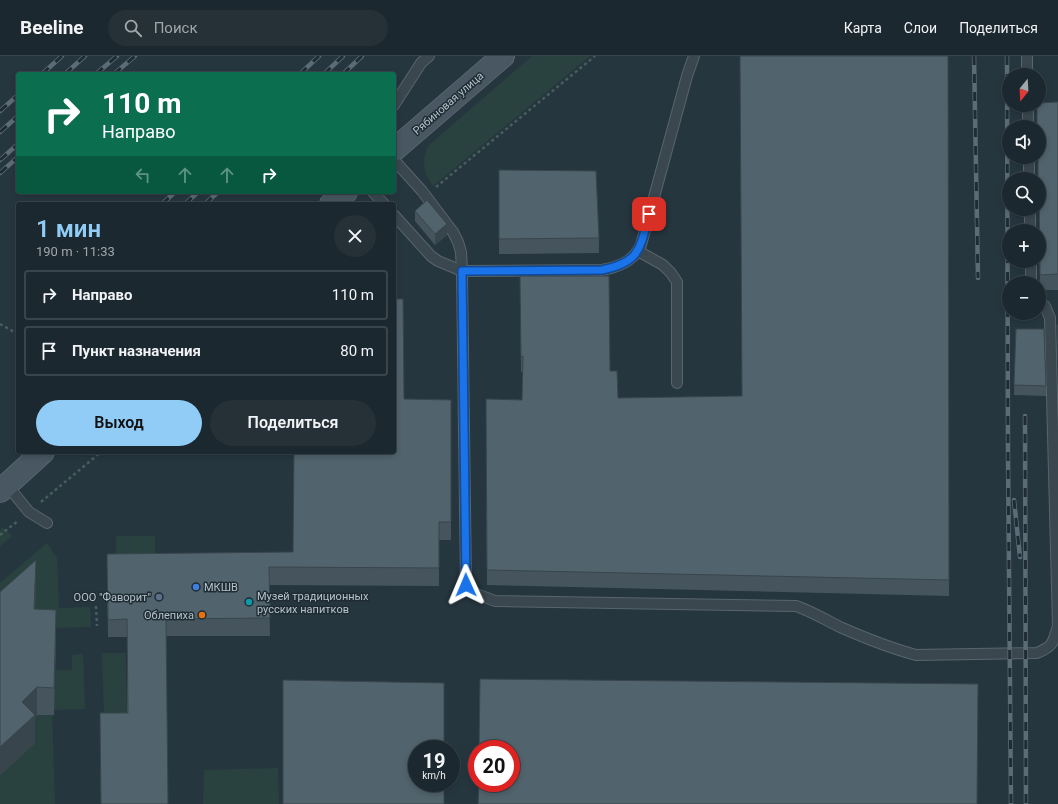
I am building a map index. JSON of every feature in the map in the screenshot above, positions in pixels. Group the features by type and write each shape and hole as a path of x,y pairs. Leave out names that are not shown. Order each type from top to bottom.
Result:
{"street":[{"name":"Рябиновая улица","path":"396,148 503,56"},
{"path":"334,202 344,194"},
{"path":"3,488 41,454"}],"lane":[{"path":"396,102 421,64 429,56"},
{"path":"396,217 431,256 438,261 462,271 602,270 615,268 625,263 638,251 641,245 687,76 694,56"},
{"path":"1027,56 1027,68"},
{"path":"396,162 422,191 453,232 461,252 466,585 470,591 488,599 796,606 867,638 916,655 1038,653 1048,648 1052,644 1058,626 1050,318 1046,308"},
{"path":"375,194 382,202"},
{"path":"638,251 663,264 677,282 676,383"},
{"path":"3,488 29,512 47,523"}],"path":[{"path":"422,191 436,187 595,56"},
{"path":"0,324 16,333"},
{"path":"0,535 99,454"},
{"path":"96,606 97,626"}],"green space":[{"path":"532,56 590,56 433,186 427,176 424,166 426,150 429,145"},
{"path":"3,527 12,536 0,546 0,530"},
{"path":"116,536 155,536 155,571 116,571"},
{"path":"47,543 57,558 59,608 90,607 91,627 53,628 54,670 72,670 72,655 83,654 85,709 52,710 55,804 0,804 0,583"},
{"path":"102,653 126,653 127,713 104,714"},
{"path":"278,768 279,804 203,804 204,770"}],"building":[{"path":"740,56 948,56 949,580 487,570 486,399 522,400 523,356 521,357 520,276 609,276 610,371 617,371 618,398 742,396"},
{"path":"1058,102 1058,274 1040,275 1040,268 1046,268 1046,224 1039,224 1039,216 1046,216 1046,172 1038,172 1038,164 1046,164 1046,120 1037,120 1037,112 1046,112 1046,103"},
{"path":"499,170 596,171 599,238 499,239"},
{"path":"427,200 447,224 435,234 415,211"},
{"path":"396,299 403,299 404,399 451,400 451,522 439,522 439,568 269,567 270,618 166,619 168,804 101,804 100,713 128,713 127,619 108,620 107,554 293,552 294,454 396,454"},
{"path":"1057,325 1058,325 1058,360"},
{"path":"1016,329 1044,329 1046,386 1014,385"},
{"path":"36,560 34,609 56,610 54,688 37,687 22,702 35,715 0,747 0,592"},
{"path":"480,679 978,684 977,804 478,804 479,792 520,792 520,740 479,740"},
{"path":"283,680 444,683 444,740 408,740 408,792 444,792 444,804 283,804"}],"railway":[{"path":"44,72 62,56"},
{"path":"67,72 85,56"},
{"path":"98,72 117,56"},
{"path":"116,72 135,56"},
{"path":"302,72 319,56"},
{"path":"326,72 343,56"},
{"path":"345,72 362,56"},
{"path":"974,56 978,278"},
{"path":"1007,56 1011,804"},
{"path":"0,111 16,97"},
{"path":"0,132 16,118"},
{"path":"0,160 16,146"},
{"path":"0,173 16,159"},
{"path":"164,202 173,194"},
{"path":"187,202 196,194"},
{"path":"207,202 216,194"},
{"path":"1025,416 1026,804"},
{"path":"1014,500 1020,557"}],"place":[{"name":"МКШВ","path":"196,587"},
{"name":"ООО \"Фаворит\"","path":"159,597"},
{"name":"Музей традиционных русских напитков","path":"249,602"},
{"name":"Облепиха","path":"202,615"}],"route":[{"path":"466,585 462,271 602,270 615,268 625,263 638,251 649,214"}]}
